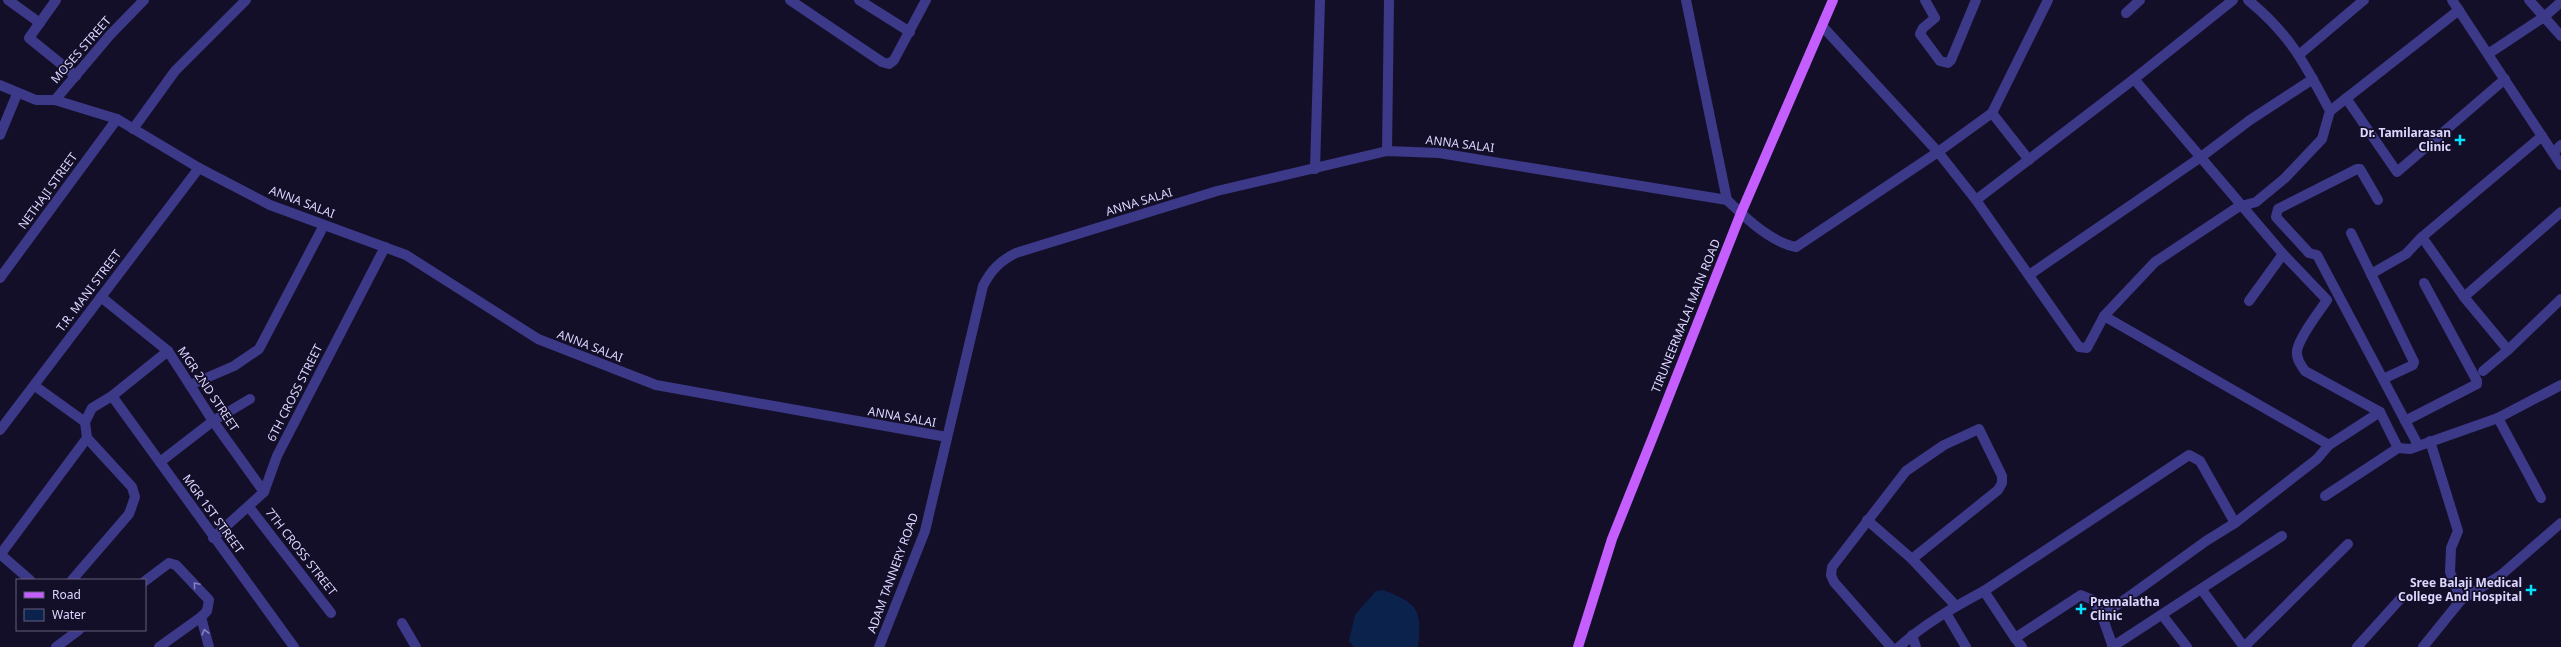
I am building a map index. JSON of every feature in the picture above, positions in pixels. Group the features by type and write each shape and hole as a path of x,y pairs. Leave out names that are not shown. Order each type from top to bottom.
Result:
{"main road":[{"name":"TIRUNEERMALAI MAIN ROAD","path":"1578,647 1612,539 1741,213 1823,27 1833,0"}],"street":[{"path":"8,0 40,23"},
{"path":"56,0 29,38 76,76"},
{"name":"MOSES STREET","path":"55,100 110,35 144,0"},
{"path":"133,129 175,71 246,0"},
{"path":"790,0 885,64 894,60 926,0"},
{"path":"859,0 910,32"},
{"path":"1315,169 1320,0"},
{"path":"1387,151 1389,0"},
{"path":"1686,0 1727,200 1741,213 1779,241 1796,247 1938,152 1992,113 2048,0"},
{"path":"1925,0 1935,18 1923,28 1920,34 1940,61 1948,63 1952,60 1976,0"},
{"path":"2126,13 2140,0"},
{"path":"1976,200 2134,80 2233,0"},
{"path":"2248,0 2269,18 2300,54 2330,111"},
{"path":"2300,54 2364,0"},
{"path":"2452,0 2542,136 2557,149 2561,165"},
{"path":"2529,0 2561,36"},
{"path":"2488,54 2544,17 2561,2"},
{"path":"1823,27 1938,152 1976,200 2079,347 2087,348 2104,316 2155,262 2243,206 2256,202 2285,178 2322,139 2330,111 2459,10"},
{"path":"2029,275 2201,157 2250,120 2313,79"},
{"path":"2346,98 2397,172 2505,79"},
{"path":"2134,80 2283,254 2327,300 2306,332 2297,350 2298,361 2305,371 2318,380 2380,412 2398,448"},
{"name":"ANNA SALAI","path":"0,85 17,94 36,100 55,100 117,119 199,168 270,205 406,254 538,340 656,386 947,437 983,286 990,273 1001,261 1016,253 1217,191 1387,151 1439,153 1727,200"},
{"path":"0,135 17,94"},
{"path":"1992,113 2029,160"},
{"name":"NETHAJI STREET","path":"0,278 117,119"},
{"path":"2371,274 2406,254 2422,237 2542,136"},
{"name":"T.R. MANI STREET","path":"0,430 35,386 199,168"},
{"path":"2378,200 2360,169 2357,169 2278,209 2276,217 2309,253 2317,255 2418,445"},
{"path":"2464,297 2561,212"},
{"path":"190,385 234,366 259,350 324,225"},
{"path":"2351,233 2414,362 2413,365 2383,379"},
{"path":"2422,237 2464,297 2508,350"},
{"name":"6TH CROSS STREET","path":"213,538 264,492 277,456 386,246"},
{"path":"2249,301 2283,254"},
{"path":"2405,421 2476,384 2477,380 2424,283"},
{"name":"MGR 2ND STREET","path":"101,297 168,351 213,421 264,492"},
{"path":"2483,371 2508,350 2561,299"},
{"path":"2104,316 2329,445"},
{"path":"73,579 129,514 135,497 132,487 87,438 85,422 92,408 112,396 168,351"},
{"path":"35,386 85,422"},
{"path":"2325,496 2398,448 2410,449 2498,418 2560,388"},
{"name":"MGR 1ST STREET","path":"112,396 213,538 294,647"},
{"path":"160,462 213,421 250,399"},
{"path":"2102,616 2206,541 2235,523 2317,459 2329,445 2380,412"},
{"path":"2498,418 2541,498"},
{"path":"1891,647 1830,575 1832,567 1906,471 1921,459 1944,445 1979,429 2002,476 2002,483 1998,490 1912,558"},
{"name":"ADAM TANNERY ROAD","path":"880,647 924,531 947,437"},
{"path":"29,579 0,554 87,438"},
{"path":"2430,441 2458,531 2451,548 2450,572 2461,600"},
{"path":"1899,647 1912,635 1956,606 1984,591 2189,455 2200,461 2235,523"},
{"name":"7TH CROSS STREET","path":"249,507 331,613"},
{"path":"1867,520 1912,558 1956,606"},
{"path":"2423,647 2461,600 2501,575 2561,523"},
{"path":"2015,638 2081,595 2093,600 2102,616 2112,647 2163,616 2282,536"},
{"path":"2202,590 2244,647 2348,544"},
{"path":"146,580 169,564 176,565 209,600 207,611 201,617 159,647"},
{"path":"1984,591 2022,647"},
{"path":"2357,647 2402,597"},
{"path":"1946,613 1966,647"},
{"path":"2163,616 2187,647"},
{"path":"201,617 209,647"},
{"path":"402,623 416,647"},
{"path":"56,647 78,631"},
{"path":"1912,635 1916,647"}],"water":[{"path":"1383,590 1411,604 1416,610 1419,624 1418,647 1354,647 1349,641 1355,615 1376,591"}],"place":[{"name":"Dr. Tamilarasan Clinic","path":"2460,140"},
{"name":"Sree Balaji Medical College And Hospital","path":"2531,590"},
{"name":"Premalatha Clinic","path":"2081,609"}]}
